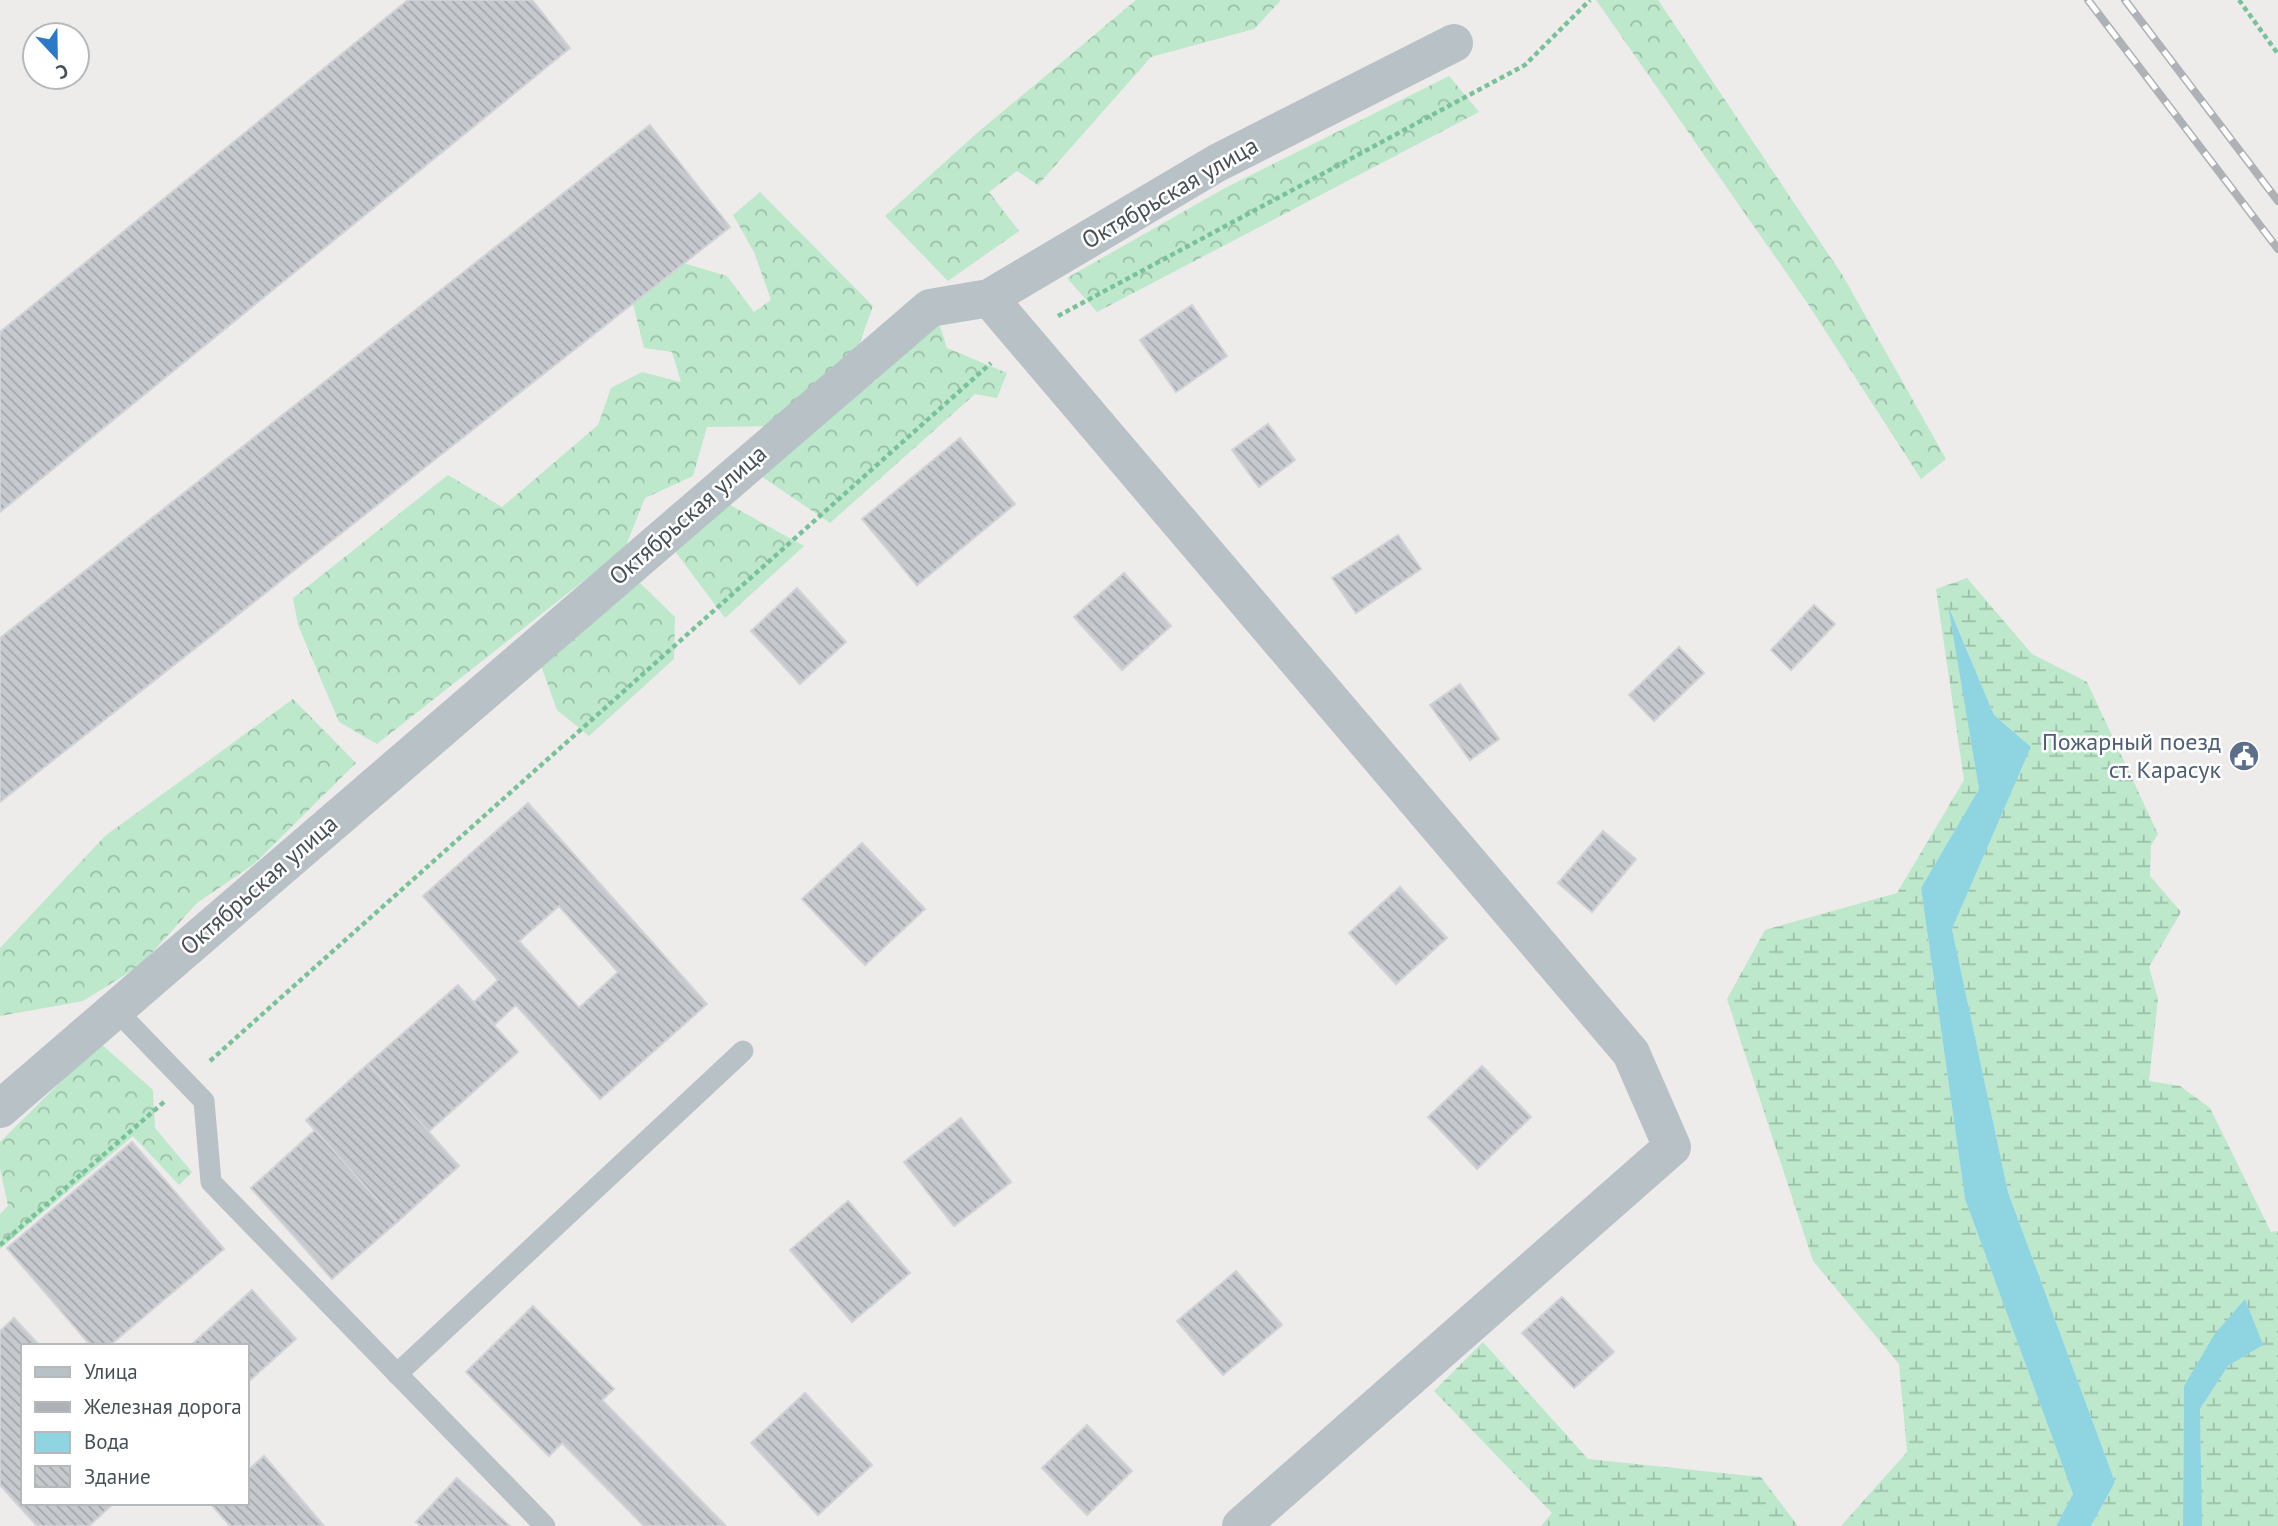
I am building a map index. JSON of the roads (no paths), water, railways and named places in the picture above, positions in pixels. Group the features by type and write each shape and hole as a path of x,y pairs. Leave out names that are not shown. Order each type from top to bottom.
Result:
{"street":[{"name":"Октябрьская улица","path":"0,1109 930,307 989,298 1217,163 1454,43"},
{"path":"989,298 1631,1052 1672,1147 1241,1526"}],"lane":[{"path":"115,1009 204,1101 211,1182 545,1526"},
{"path":"397,1374 743,1051"}],"water":[{"path":"1948,605 1994,715 2031,747 1952,929 2008,1192 2115,1482 2091,1526 2056,1526 2073,1494 1965,1199 1921,888 1979,789"},
{"path":"2245,1299 2263,1345 2228,1366 2200,1409 2202,1526 2183,1526 2184,1386 2214,1335"}],"railway":[{"path":"2088,0 2278,249"},
{"path":"2125,0 2278,201"}],"place":[{"name":"Пожарный поезд ст. Карасук","path":"2244,756"}]}
